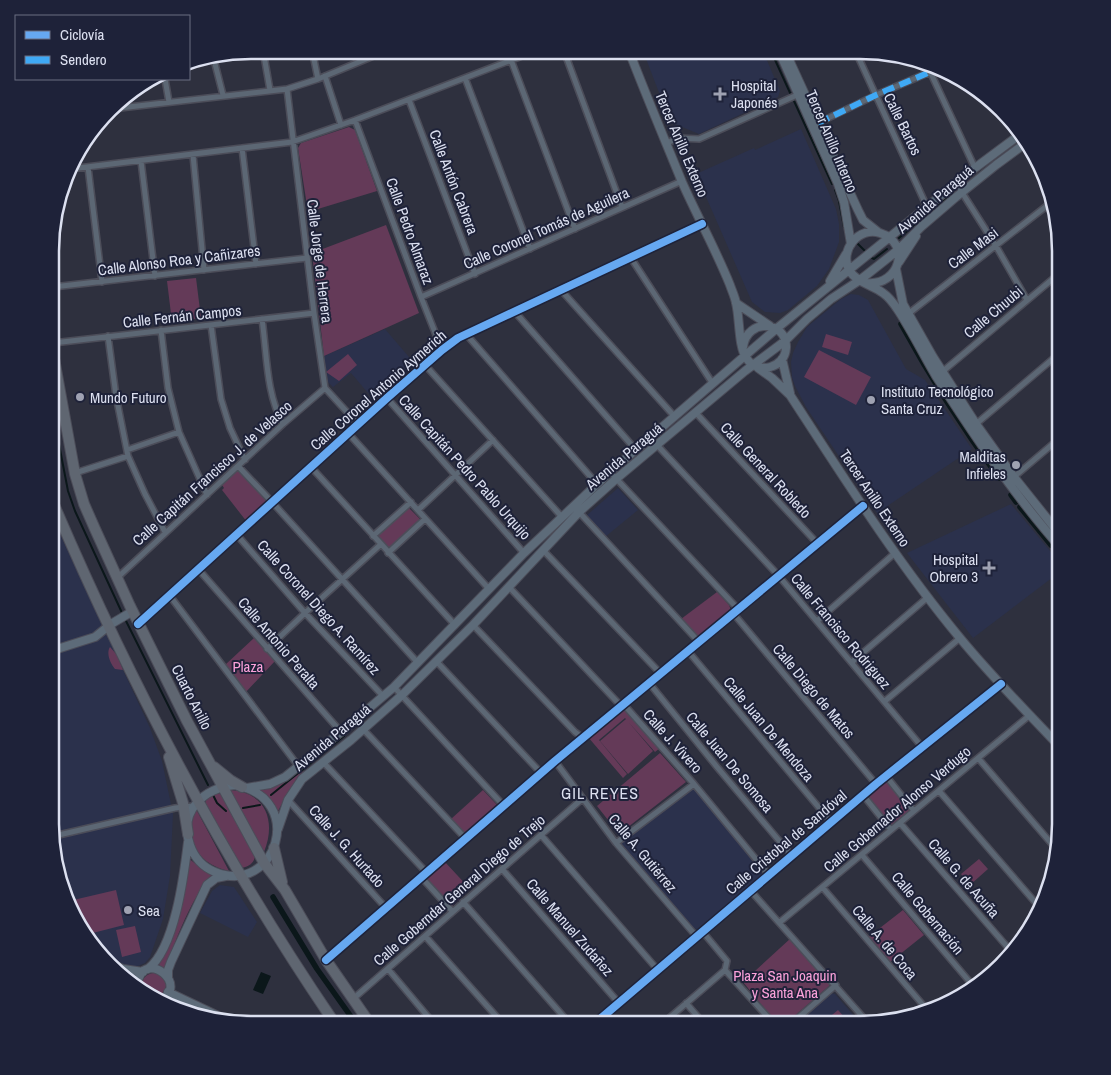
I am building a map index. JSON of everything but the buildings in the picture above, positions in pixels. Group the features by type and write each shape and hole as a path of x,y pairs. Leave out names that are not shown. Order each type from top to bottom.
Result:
{"highway":[{"name":"Cuarto Anillo","path":"59,386 75,474 84,504 117,578 128,614 138,624 210,764 264,863 285,890 326,960 365,1016"},
{"path":"59,514 112,623 192,804 240,875 280,942 330,1016"},
{"path":"164,737 192,804 188,836"},
{"path":"210,764 230,780 244,787"},
{"path":"274,848 285,890"}],"main road":[{"name":"Tercer Anillo Externo","path":"632,59 682,181 736,302 744,355 790,395 863,506 928,597 960,638 1052,738"},
{"name":"Tercer Anillo Interno","path":"785,59 797,95 838,184 844,202 849,247 846,257 849,270"},
{"name":"Tercer Anillo Interno","path":"786,59 863,220 889,238 898,250"},
{"path":"797,95 804,100 821,138 830,150"},
{"name":"Avenida Paraguá","path":"223,786 244,787 270,784 285,777 299,767 394,686 524,553 562,517 610,472 713,384 773,327 826,288 956,183 1016,138"},
{"name":"Avenida Paraguá","path":"274,848 288,800 302,779 402,695 473,625 579,512 696,413 756,367 806,319 852,285 866,283 921,227 1021,146"},
{"path":"852,285 881,283 892,275 921,227"},
{"path":"826,288 849,247 862,234 878,232"},
{"path":"898,250 899,290 908,314 942,372 976,424 1014,477 1052,525"},
{"path":"849,270 888,297 971,428 1023,501 1052,537"},
{"path":"736,302 773,327 783,336 785,341 786,350 782,359 776,365 768,368 756,367"},
{"path":"743,347 749,332 759,326 773,327"},
{"path":"921,351 938,370 970,420 976,424"},
{"name":"Tercer Anillo Externo","path":"782,359 790,395"},
{"path":"988,440 992,450 1025,495 1023,501"},
{"path":"1023,501 1031,502 1052,526"},
{"path":"59,648 95,637 112,623 128,614"},
{"path":"192,804 206,794 223,786"},
{"path":"244,787 259,794 269,804 276,816 278,829"},
{"path":"188,836 192,849 200,862 213,871 229,875"},
{"path":"138,980 139,976 159,958 172,923 182,886 188,836"},
{"path":"168,978 171,962 207,885 216,878 249,873 264,863 274,848"},
{"path":"125,970 160,970 168,978 170,984 165,997"},
{"path":"168,992 211,1012"}],"street":[{"path":"265,59 270,90"},
{"path":"314,59 318,78"},
{"path":"123,107 287,89 325,76 365,59"},
{"path":"567,59 622,207"},
{"name":"Calle Bartos","path":"859,59 927,206"},
{"path":"77,167 292,142 409,100 512,60 575,229"},
{"path":"214,62 223,95"},
{"path":"818,123 930,72 975,168"},
{"path":"325,76 341,125"},
{"path":"465,78 530,248"},
{"path":"164,80 169,102"},
{"name":"Calle Jorge de Herrera","path":"287,89 292,142 325,388"},
{"path":"667,143 678,138 699,139 797,95"},
{"name":"Calle Antón Cabrera","path":"409,100 475,274"},
{"name":"Calle Pedro Almaraz","path":"355,120 442,350"},
{"path":"242,148 256,264"},
{"path":"193,155 204,270"},
{"path":"141,161 155,276"},
{"path":"88,166 102,282"},
{"name":"Calle Coronel Tomás de Aguilera","path":"421,297 682,181"},
{"path":"956,183 996,246 1027,300"},
{"name":"Calle Masi","path":"908,314 1047,206"},
{"name":"Calle Coronel Antonio Aymerich","path":"138,624 442,350 466,334 702,224"},
{"name":"Calle Alonso Roa y Cañizares","path":"59,287 307,258"},
{"path":"631,258 713,384"},
{"name":"Calle Chuubi","path":"942,372 1052,279"},
{"path":"561,290 675,417"},
{"name":"Calle Fernán Campos","path":"59,342 314,312"},
{"path":"515,312 636,450"},
{"path":"262,319 271,392 277,414 284,424"},
{"path":"211,325 221,399 230,428 245,460"},
{"path":"161,330 168,388 179,432 207,495"},
{"path":"466,334 597,484"},
{"path":"108,336 116,396 127,453 145,494 166,532"},
{"path":"976,424 1052,360"},
{"path":"425,365 562,517"},
{"path":"325,388 358,424"},
{"name":"Calle Capitán Francisco J. de Velasco","path":"117,578 325,388"},
{"name":"Calle Capitán Pedro Pablo Urquijo","path":"387,398 524,553"},
{"name":"Calle General Robledo","path":"696,413 817,543"},
{"path":"75,474 179,432"},
{"path":"350,434 489,589"},
{"path":"418,510 493,440"},
{"name":"Calle Francisco Rodriguez","path":"657,445 778,575 922,748"},
{"path":"1014,477 1052,445"},
{"path":"238,466 418,663"},
{"path":"311,467 380,545 455,625"},
{"path":"610,472 738,609"},
{"path":"373,536 411,502"},
{"path":"326,960 387,909 555,761 863,506"},
{"path":"579,512 700,642"},
{"path":"388,553 425,519"},
{"name":"Calle Coronel Diego A. Ramírez","path":"237,535 383,696"},
{"path":"267,649 380,545"},
{"path":"543,550 661,674"},
{"path":"817,621 896,553"},
{"name":"Calle Antonio Peralta","path":"199,570 341,732"},
{"name":"Calle J. Vivero","path":"509,587 621,706 626,707 694,784 769,875"},
{"path":"170,596 299,767"},
{"path":"852,662 928,597"},
{"name":"Calle Diego de Matos","path":"733,613 876,784"},
{"path":"473,625 575,732 583,738"},
{"path":"885,702 960,638"},
{"name":"Calle Juan De Mendoza","path":"688,651 831,822"},
{"path":"436,661 541,773"},
{"name":"Calle Juan De Somosa","path":"650,684 792,856"},
{"name":"Calle Cristobal de Sandóval","path":"602,1016 876,784 1001,684"},
{"path":"394,686 503,805"},
{"name":"Calle Gobernador Alonso Verdugo","path":"780,922 1030,715"},
{"path":"363,729 466,839"},
{"path":"978,758 1051,844"},
{"name":"Calle A. Gutiérrez","path":"555,761 616,843 696,936"},
{"path":"323,762 427,873"},
{"path":"886,776 914,811"},
{"path":"616,843 694,784"},
{"path":"939,791 1035,904"},
{"path":"863,795 891,830"},
{"name":"Calle Goberndar General Diego de Trejo","path":"353,999 582,799"},
{"name":"Calle J. G. Hurtado","path":"288,800 387,909"},
{"path":"59,835 192,804"},
{"name":"Calle G. de Acuña","path":"900,823 1008,947"},
{"path":"541,835 657,969"},
{"name":"Calle Gobernación","path":"862,855 970,982"},
{"name":"Calle Manuel Zudañez","path":"502,869 618,1002"},
{"path":"422,878 452,911"},
{"name":"Calle A. de Coca","path":"823,888 923,1006"},
{"path":"750,890 862,1016"},
{"path":"463,902 563,1016"},
{"path":"671,1016 725,970 727,961 702,931"},
{"path":"425,936 496,1016"},
{"path":"388,969 427,1016"},
{"path":"725,970 767,1016"},
{"path":"800,1016 836,985"},
{"path":"686,1003 697,1016"}],"shaded area":[{"name":"Hospital Japonés","path":"646,59 766,59 780,91 778,97 699,134 675,124 658,90"},
{"path":"801,129 836,209 839,224 839,242 829,269 817,286 788,310 780,313 765,312 752,302 696,174"},
{"name":"Instituto Tecnológico Santa Cruz","path":"851,294 859,295 868,300 906,369 925,380 972,449 877,513 806,407 792,377 791,362 793,353 807,327 841,299"},
{"path":"385,329 415,364 374,400 351,373 333,387 328,382 324,356"},
{"path":"618,488 638,510 605,537 586,516"},
{"name":"Hospital Obrero 3","path":"1011,504 1052,553 1052,578 973,638 907,553"},
{"path":"59,532 150,728 162,761 173,814 170,876 163,919 150,957 145,963 133,968 130,974 124,969 106,951 91,931 73,898 62,862 59,837"},
{"path":"690,788 695,788 762,873 762,876 697,929 693,928 622,845 622,840"},
{"path":"220,885 234,887 257,922 248,937 200,913 212,891"},
{"path":"261,972 271,976 263,994 253,990"},
{"path":"830,993 835,994 854,1016 804,1016"}],"green space":[{"path":"349,127 355,130 377,191 308,212 298,148 301,143"},
{"path":"386,225 419,313 324,356 312,253"},
{"path":"196,278 201,318 172,322 167,281"},
{"path":"826,334 852,342 848,355 822,347"},
{"path":"819,350 871,377 856,405 804,377"},
{"path":"348,354 357,365 339,381 326,372"},
{"path":"236,472 240,472 267,501 266,505 247,522 222,490 224,488 222,485"},
{"path":"409,508 420,519 420,522 391,548 387,548 378,535"},
{"path":"717,592 731,610 699,637 681,619"},
{"name":"Plaza","path":"254,638 275,661 245,693 225,665"},
{"path":"110,647 117,655 123,670 115,669 112,664 109,658"},
{"path":"622,709 627,711 660,748 655,752 625,718 599,740 627,774 623,778 588,737"},
{"path":"626,719 653,751 628,774 600,741"},
{"path":"660,753 686,782 619,834 597,806"},
{"path":"304,771 277,813 270,800 258,788 275,786"},
{"path":"887,780 910,810 891,825 868,799 868,795"},
{"path":"228,790 251,796 265,809 269,829 264,852"},
{"path":"483,790 498,806 465,835 451,819"},
{"path":"217,793 222,794 255,857 252,863 242,868 205,807 206,799"},
{"path":"196,809 229,871 209,863 196,849 190,824"},
{"path":"188,858 212,876 197,895 179,932 165,969 159,965 179,913 185,886"},
{"path":"979,859 988,869 970,885 961,874"},
{"path":"445,862 470,889 452,906 427,879"},
{"path":"116,890 124,925 92,933 74,900"},
{"path":"903,910 924,935 889,963 867,938"},
{"path":"135,926 141,952 122,957 116,930"},
{"name":"Plaza San Joaquin y Santa Ana","path":"791,938 829,982 829,986 794,1016 771,1016 743,982"},
{"path":"154,973 159,974 165,980 165,990 161,994 142,983 149,974"},
{"path":"838,1010 843,1016 831,1016"}],"waterway":[{"path":"775,59 791,95"},
{"path":"794,101 832,184"},
{"path":"835,190 844,227"},
{"path":"899,238 951,194"},
{"path":"858,244 865,251"},
{"path":"870,257 874,259 887,249"},
{"path":"901,324 947,402 999,478"},
{"path":"59,444 68,491 75,511 123,615"},
{"path":"1011,495 1016,502"},
{"path":"1020,507 1051,545"},
{"path":"125,619 208,785"},
{"path":"271,795 344,736"},
{"path":"213,795 217,803 226,811"},
{"path":"243,808 260,805"},
{"path":"273,897 317,969 351,1016"}],"marked path":[{"path":"818,123 930,72"}],"cycle path":[{"path":"138,624 387,398 458,338 702,224"},
{"path":"326,960 555,761 863,506"},
{"path":"604,1016 876,784 1001,684"}],"place":[{"name":"Hospital Japonés","path":"720,94"},
{"name":"Mundo Futuro","path":"80,397"},
{"name":"Instituto Tecnológico Santa Cruz","path":"871,400"},
{"name":"Malditas Infieles","path":"1016,465"},
{"name":"Hospital Obrero 3","path":"989,568"},
{"name":"Sea","path":"128,910"}],"district":[{"name":"GIL REYES","path":"600,793"}]}
